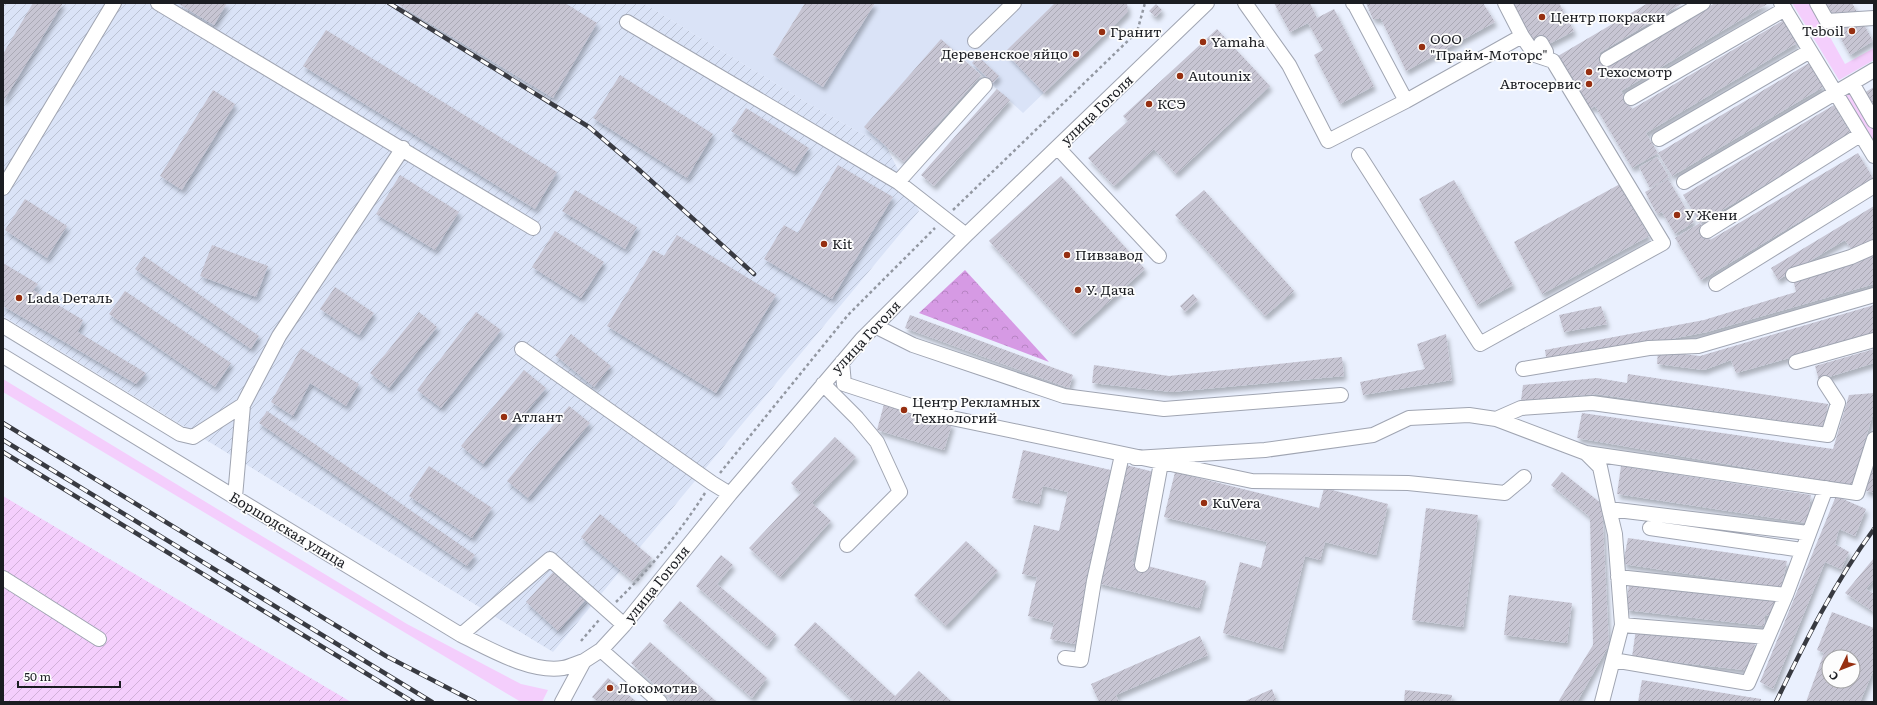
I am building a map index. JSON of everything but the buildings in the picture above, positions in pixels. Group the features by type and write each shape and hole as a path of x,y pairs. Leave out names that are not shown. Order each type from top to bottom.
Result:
{"street":[{"path":"3,188 114,3"},
{"path":"158,3 403,148 533,228"},
{"path":"976,41 1014,3"},
{"name":"улица Гоголя","path":"584,661 602,650 624,625 730,494 823,384 875,326 966,235 1207,3"},
{"path":"1245,3 1288,65 1328,141 1406,101 1522,36"},
{"path":"1352,3 1355,4 1406,101"},
{"path":"1358,155 1480,344 1663,243 1553,61 1534,55 1522,36 1505,3"},
{"path":"1607,59 1704,3"},
{"path":"1817,3 1827,21 1874,18"},
{"path":"1631,98 1783,6 1874,156"},
{"path":"627,22 898,182 966,235"},
{"path":"1541,43 1546,52 1545,58"},
{"path":"1658,139 1810,52"},
{"path":"1684,182 1835,91 1874,70"},
{"path":"1852,83 1874,121"},
{"path":"898,182 985,85"},
{"path":"1706,231 1860,135"},
{"path":"235,497 242,405 279,336 403,148"},
{"path":"1058,148 1159,256"},
{"path":"1716,284 1874,186"},
{"path":"1793,275 1851,257 1874,247"},
{"path":"1523,369 1649,348 1698,346 1874,295"},
{"path":"3,326 180,434 193,437 242,405"},
{"path":"875,326 913,345 1064,396 1164,409 1341,395"},
{"path":"1796,362 1874,340"},
{"path":"522,349 712,483 730,494"},
{"name":"Боршодская улица","path":"3,356 461,635 505,657 540,668 562,668 584,661"},
{"path":"842,362 844,384 870,394 942,416 1252,481 1408,482 1505,493 1524,477"},
{"path":"1496,419 1520,408 1592,403 1828,435 1838,403 1825,383"},
{"path":"823,384 857,418 877,442 900,492 847,545"},
{"path":"1128,456 1281,448 1373,434 1408,418 1469,415 1496,419 1586,453 1857,493 1874,439"},
{"path":"1586,453 1600,467 1615,534 1622,625 1602,702"},
{"path":"1065,658 1081,660 1094,581 1128,456"},
{"path":"1142,564 1161,463"},
{"path":"1613,660 1748,683 1786,594 1826,488"},
{"path":"1609,510 1808,533"},
{"path":"1650,528 1802,550"},
{"path":"461,635 550,559 624,625"},
{"path":"1618,577 1786,594"},
{"path":"3,578 99,639"},
{"path":"1622,625 1768,637"},
{"path":"602,650 660,702"},
{"path":"562,702 584,661"}],"shaded area":[{"path":"3,3 643,3 811,105 887,148 919,211 553,652 3,316"},
{"path":"643,3 805,3 773,55 823,86 875,3 1127,3 1128,12 1023,113 965,60 887,148 811,105"},
{"path":"1792,3 1811,3 1845,64 1874,48 1874,60 1839,80"},
{"path":"1850,89 1874,126 1874,143 1843,93"},
{"path":"3,379 407,624 521,684 548,690 542,702 521,702 3,392"},
{"path":"3,496 351,702 3,702"}],"green space":[{"path":"965,270 1049,362 919,313"}],"railway":[{"path":"389,3 589,127 637,168 754,274"},
{"path":"3,423 386,656 475,702"},
{"path":"3,440 432,702"},
{"path":"3,452 413,702"},
{"path":"1776,702 1809,635 1833,592 1859,549 1874,529"}],"place":[{"name":"Центр покраски","path":"1542,17"},
{"name":"Teboil","path":"1852,31"},
{"name":"Гранит","path":"1102,32"},
{"name":"Yamaha","path":"1203,42"},
{"name":"ООО \"Прайм-Моторс\"","path":"1422,47"},
{"name":"Деревенское яйцо","path":"1076,54"},
{"name":"Техосмотр","path":"1589,72"},
{"name":"Autounix","path":"1180,76"},
{"name":"Автосервис","path":"1589,84"},
{"name":"КСЭ","path":"1149,104"},
{"name":"У Жени","path":"1677,215"},
{"name":"Kit","path":"824,244"},
{"name":"Пивзавод","path":"1067,255"},
{"name":"У. Дача","path":"1078,290"},
{"name":"Lada Dеталь","path":"19,298"},
{"name":"Центр Рекламных Технологий","path":"904,410"},
{"name":"Атлант","path":"504,417"},
{"name":"KuVera","path":"1204,503"},
{"name":"Локомотив","path":"610,688"}]}
